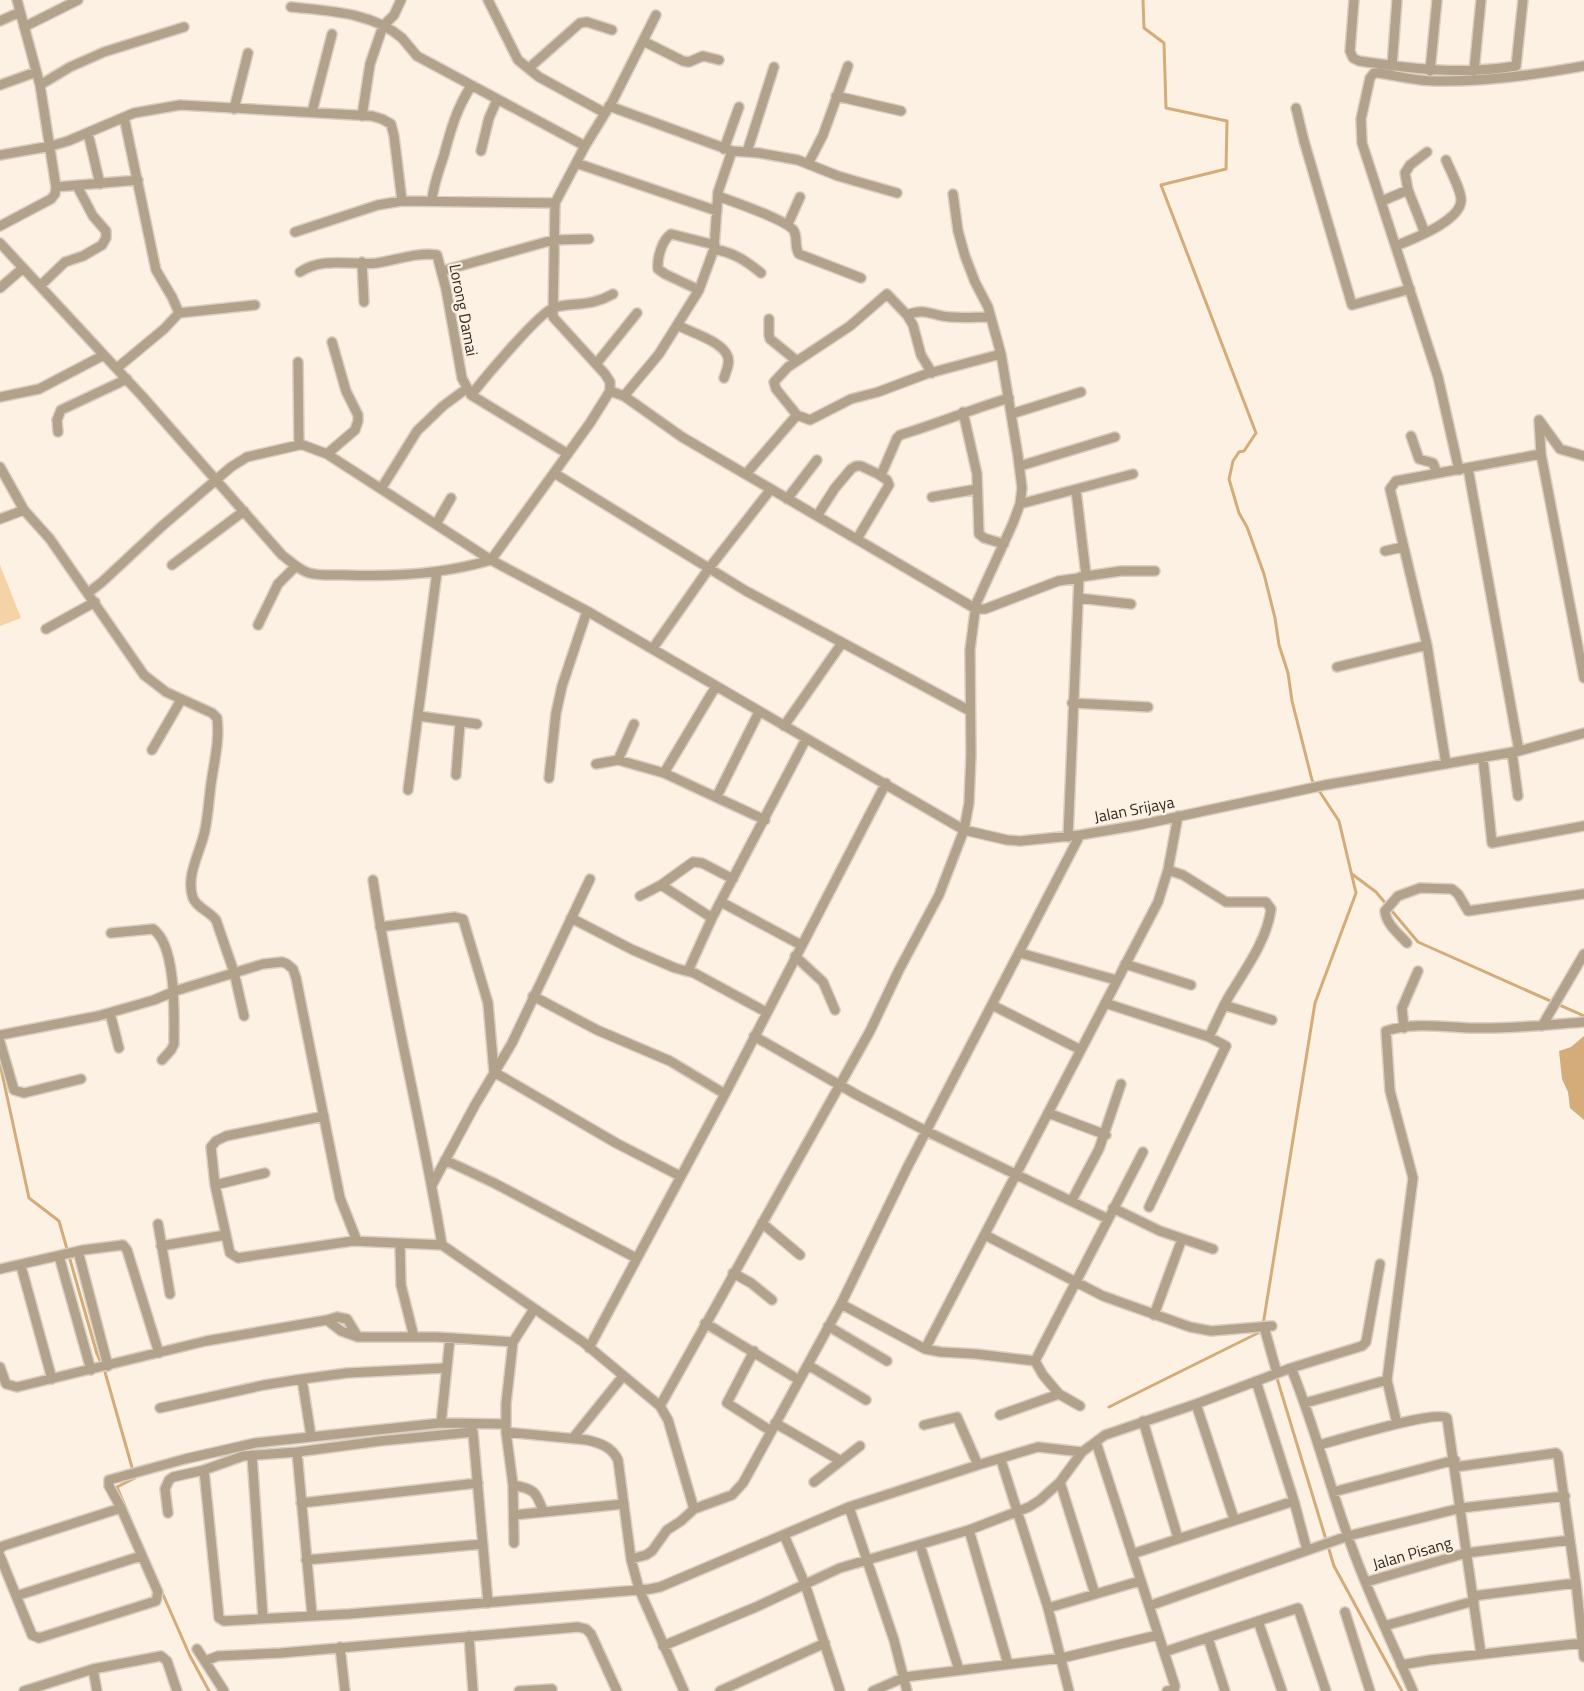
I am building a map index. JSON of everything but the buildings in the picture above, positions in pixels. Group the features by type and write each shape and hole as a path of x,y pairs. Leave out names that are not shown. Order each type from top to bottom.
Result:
{"street":[{"path":"0,226 51,199 57,187 40,85 17,0"},
{"path":"24,27 78,0"},
{"path":"362,116 370,64 383,26 394,15 401,0"},
{"path":"488,0 518,60 539,77 607,110 728,150 798,160 838,176 897,193"},
{"path":"1354,0 1350,51 1352,57 1359,61 1430,71 1474,71 1516,66 1523,0"},
{"path":"1392,66 1397,0"},
{"path":"1430,71 1437,0"},
{"path":"1474,71 1481,0"},
{"path":"291,7 351,14 383,26 400,37 417,56 585,146"},
{"path":"0,21 20,12"},
{"path":"0,243 127,379 282,555 296,566 306,572 317,574 361,576 437,572 464,568 491,560 568,454 610,391 610,382 553,317 555,203 656,15"},
{"path":"529,69 580,23 587,22 612,30"},
{"path":"40,85 104,52 184,27"},
{"path":"312,112 332,34"},
{"path":"643,41 683,61 689,62 703,56 719,60"},
{"path":"234,109 248,53"},
{"path":"808,164 823,135 848,66"},
{"path":"1518,796 1516,752 1464,469 1438,377 1360,134 1361,119 1370,78 1374,73 1434,81 1519,76 1584,66"},
{"path":"747,152 774,67"},
{"path":"0,85 36,72"},
{"path":"432,201 433,188 450,130 458,107 471,86"},
{"path":"836,96 901,111"},
{"path":"481,151 489,118 497,100"},
{"path":"0,155 51,147 134,113 180,105 362,116 382,119 391,124 402,201"},
{"path":"624,396 659,354 699,290 714,247 718,196 739,107"},
{"path":"1296,108 1352,305 1410,289"},
{"path":"124,117 156,270 179,313"},
{"path":"88,133 100,184"},
{"path":"1425,233 1408,190 1406,173 1410,165 1427,152"},
{"path":"1396,246 1425,233 1455,213 1461,197 1446,160"},
{"path":"576,163 717,211"},
{"path":"57,187 138,180"},
{"path":"40,286 65,262 83,256 102,245 106,238 105,231 93,216 77,186"},
{"path":"1382,201 1408,190"},
{"path":"660,1406 733,1273 841,1086 939,895 964,830 969,803 972,755 970,650 976,604 1020,504 1022,488 1001,354 990,317 965,256 958,231 954,194"},
{"path":"718,196 788,224 796,236 796,251 799,254 861,278"},
{"path":"788,224 800,197"},
{"path":"295,232 378,205 402,201 555,203"},
{"path":"699,290 658,269 657,264 664,242 670,234 732,253 744,259 761,273"},
{"path":"442,271 553,240 590,239"},
{"name":"Lorong Damai","path":"300,272 307,267 326,262 375,263 421,254 438,256 462,378 469,392"},
{"path":"362,262 364,302"},
{"path":"0,288 23,268"},
{"path":"381,489 417,431 443,406 469,392 552,308 599,302 613,294"},
{"path":"932,373 921,356 913,325 907,315 887,294 850,326 797,361 774,382 776,389 797,415 810,420 851,399 1001,354"},
{"path":"117,368 164,329 179,313 255,305"},
{"path":"907,315 925,311 948,317 990,317"},
{"path":"596,364 637,313"},
{"path":"770,320 770,339 797,361"},
{"path":"677,325 721,348 728,355 724,378"},
{"path":"327,454 355,430 358,421 358,415 346,391 332,342"},
{"path":"0,397 39,389 104,355"},
{"path":"88,593 231,467 247,457 299,445 298,362"},
{"path":"58,432 57,420 61,410 127,379"},
{"path":"610,391 624,396 682,437 976,609 985,609 1059,581 1082,576 1121,571 1155,571"},
{"path":"469,392 568,454"},
{"path":"1011,414 1081,392"},
{"path":"881,475 900,435 1009,398"},
{"path":"963,412 977,474 979,534 984,538 1004,544"},
{"path":"747,474 797,415"},
{"path":"1584,456 1560,449 1539,420 1541,454 1584,678"},
{"path":"1411,436 1419,459 1433,463 1437,473"},
{"path":"1020,466 1115,438"},
{"name":"Jalan Srijaya","path":"299,445 327,454 491,560 652,648 964,830 1020,841 1068,837 1139,825 1325,785 1446,764"},
{"path":"1541,454 1396,481 1390,489 1427,645 1446,764 1516,752 1584,733"},
{"path":"788,500 817,460"},
{"path":"817,516 851,469 861,466 881,475 889,485 857,539"},
{"path":"0,467 24,510 50,539 144,675 166,692 212,713 217,718 217,741 206,827 200,852 192,870 192,895 196,904 211,913 216,920 234,972 244,1016"},
{"path":"554,473 746,591 970,711"},
{"path":"1020,504 1133,474"},
{"path":"652,648 710,567 771,489"},
{"path":"932,497 977,489"},
{"path":"1068,837 1072,703 1078,598 1082,576 1076,490"},
{"path":"436,524 451,498"},
{"path":"0,519 24,510"},
{"path":"172,565 244,512"},
{"path":"1385,551 1403,547"},
{"path":"258,626 278,584 296,566"},
{"path":"408,790 437,572"},
{"path":"1078,598 1131,604"},
{"path":"46,629 95,602"},
{"path":"549,777 556,713 562,686 587,611"},
{"path":"784,726 842,643"},
{"path":"1337,668 1427,645"},
{"path":"664,773 716,686"},
{"path":"152,750 181,700"},
{"path":"1072,703 1148,707"},
{"path":"717,796 759,712"},
{"path":"419,716 477,724"},
{"path":"456,775 460,723"},
{"path":"618,759 634,724"},
{"path":"688,971 712,918 806,739"},
{"path":"1484,758 1492,843 1584,826"},
{"path":"596,764 618,759 664,773 765,820"},
{"path":"589,1348 725,1094 886,783"},
{"path":"926,1349 1158,902 1168,870 1178,816"},
{"path":"631,1559 652,1551 667,1530 694,1509 732,1495 743,1483 841,1304 926,1131 1080,835"},
{"path":"640,896 661,885 693,862 702,863 733,879"},
{"path":"1168,870 1183,875 1226,902 1261,901 1270,905 1269,922 1209,1037"},
{"path":"432,1185 512,1043 590,879"},
{"path":"373,880 380,927 442,1245"},
{"path":"661,885 712,918"},
{"path":"1407,943 1390,925 1388,907 1398,896 1420,888 1452,889 1458,894 1468,912 1584,894"},
{"path":"721,902 801,945"},
{"path":"380,927 456,917 464,919 488,1004 494,1072"},
{"path":"571,918 633,950 675,968 688,971 766,1012"},
{"path":"111,933 148,928 158,933 164,940 175,991 174,1044 162,1060"},
{"path":"1020,953 1116,980"},
{"path":"1542,1026 1584,954"},
{"path":"795,956 823,982 835,1010"},
{"path":"0,1035 110,1013 234,972 282,962 293,969 340,1198 357,1241"},
{"path":"1125,964 1191,985"},
{"path":"1404,1028 1402,1008 1418,971"},
{"path":"533,996 597,1030 670,1061 725,1094"},
{"path":"1105,1003 1209,1037 1224,1045 1225,1048 1149,1207"},
{"path":"992,1005 1081,1050"},
{"path":"1224,1005 1272,1020"},
{"path":"110,1013 119,1048"},
{"path":"1397,1424 1388,1380 1413,1178 1390,1091 1386,1031 1431,1025 1474,1028 1584,1022"},
{"path":"754,1036 926,1131 1017,1173 1108,1219"},
{"path":"0,1042 7,1071 14,1090 17,1092 24,1093 81,1079"},
{"path":"494,1072 616,1143 680,1176"},
{"path":"1072,1200 1106,1135 1121,1084"},
{"path":"1048,1113 1106,1135"},
{"path":"324,1116 256,1128 216,1141 210,1151 230,1253 238,1257 357,1241 442,1245 589,1348 660,1406 668,1420 694,1509"},
{"path":"1035,1362 1143,1152"},
{"path":"445,1160 494,1183 636,1258"},
{"path":"215,1185 265,1173"},
{"path":"1113,1208 1160,1232 1213,1250"},
{"path":"762,1223 800,1255"},
{"path":"158,1224 170,1294"},
{"path":"161,1246 225,1235"},
{"path":"985,1235 1104,1296 1154,1315 1200,1330 1264,1327 1276,1374"},
{"path":"1154,1315 1182,1239"},
{"path":"400,1244 400,1285 414,1337"},
{"path":"0,1269 21,1266 75,1251 120,1245 125,1247 159,1353"},
{"path":"75,1251 107,1366"},
{"path":"61,1255 93,1370"},
{"path":"663,1646 804,1584 867,1560 969,1530 1036,1503 1060,1482 1082,1452 1105,1435 1364,1344 1380,1264"},
{"path":"21,1266 52,1379"},
{"path":"733,1273 751,1283 772,1300"},
{"path":"841,1304 926,1349 1035,1362 1059,1394 1080,1406"},
{"path":"514,1543 513,1485 506,1428 506,1404 513,1342 534,1309"},
{"path":"0,1367 6,1384 12,1387 93,1370 206,1341 327,1320 341,1331 358,1337 450,1338 513,1342"},
{"path":"705,1323 799,1380"},
{"path":"828,1326 887,1361"},
{"path":"441,1423 450,1338"},
{"path":"754,1352 727,1403 842,1461"},
{"path":"808,1365 866,1400"},
{"path":"160,1408 264,1384 347,1373 446,1368"},
{"path":"1291,1368 1305,1403 1348,1536 1413,1691"},
{"path":"573,1438 623,1376"},
{"path":"302,1379 311,1436"},
{"path":"1305,1403 1388,1380"},
{"path":"1256,1381 1307,1550"},
{"path":"1000,1415 1059,1394"},
{"path":"1196,1404 1234,1519"},
{"path":"1319,1445 1397,1424 1446,1416 1455,1463 1481,1654"},
{"path":"924,1425 957,1417 978,1465"},
{"path":"1143,1421 1178,1538"},
{"path":"0,1556 32,1635 39,1638 156,1601 158,1595 108,1483 110,1480 185,1459 255,1443 441,1423 472,1428"},
{"path":"472,1428 488,1603"},
{"path":"168,1513 165,1489 169,1480 243,1456 297,1452 472,1428 506,1428 598,1442 615,1454 618,1460 631,1559 639,1589 684,1691"},
{"path":"1096,1442 1175,1686 1174,1690 1167,1691"},
{"path":"814,1482 860,1446"},
{"path":"204,1470 219,1618 224,1621 488,1603 660,1587 849,1507 978,1465 1001,1460 1038,1447 1082,1452"},
{"path":"297,1452 312,1615"},
{"path":"1334,1492 1455,1463 1556,1453 1560,1459 1584,1657"},
{"path":"252,1455 263,1618"},
{"path":"1001,1460 1048,1608 1069,1691"},
{"path":"1060,1482 1095,1594"},
{"path":"301,1503 478,1483"},
{"path":"513,1485 528,1488 537,1494 543,1511"},
{"path":"1149,1606 1348,1536 1461,1508 1564,1496"},
{"path":"1132,1554 1294,1501"},
{"path":"514,1515 624,1504"},
{"path":"849,1507 894,1640 907,1691"},
{"path":"0,1549 3,1546 121,1508"},
{"path":"969,1530 1008,1664"},
{"path":"784,1535 804,1584 840,1691"},
{"name":"Jalan Pisang","path":"1366,1581 1466,1554 1570,1540"},
{"path":"306,1560 483,1544"},
{"path":"920,1545 959,1670"},
{"path":"16,1596 141,1556"},
{"path":"1048,1608 1140,1581"},
{"path":"1384,1626 1473,1598 1576,1583"},
{"path":"1164,1652 1299,1608 1326,1691"},
{"path":"1345,1612 1369,1689 1358,1691"},
{"path":"1258,1621 1282,1691"},
{"path":"205,1660 218,1656 578,1627 586,1629 591,1634 617,1691"},
{"path":"873,1691 905,1677 1062,1658 1158,1635"},
{"path":"469,1636 473,1691"},
{"path":"1208,1638 1225,1691"},
{"path":"720,1691 825,1643"},
{"path":"1401,1665 1583,1643"},
{"path":"340,1647 345,1691"},
{"path":"197,1649 224,1691"},
{"path":"24,1691 93,1669 160,1656 167,1661 177,1691"},
{"path":"93,1669 97,1691"},
{"path":"519,1691 552,1689"}],"shaded area":[{"path":"0,565 21,618 0,626"},
{"path":"1584,1036 1584,1120 1570,1108 1568,1092 1562,1079 1559,1051 1571,1047"}],"waterway":[{"path":"1143,0 1144,28 1164,43 1166,108 1227,121 1226,169 1161,185 1256,433 1244,451 1239,452 1233,461 1229,479 1239,513 1247,527 1264,574 1312,780 1339,821 1356,893 1315,1003 1263,1325"},
{"path":"1352,874 1376,892 1418,942 1584,1016"},
{"path":"0,1064 29,1198 59,1221 97,1354 105,1372 135,1478 117,1487 131,1520"},
{"path":"1109,1407 1262,1331"},
{"path":"1276,1375 1334,1566 1402,1691"},
{"path":"161,1590 190,1656 209,1691"}]}
